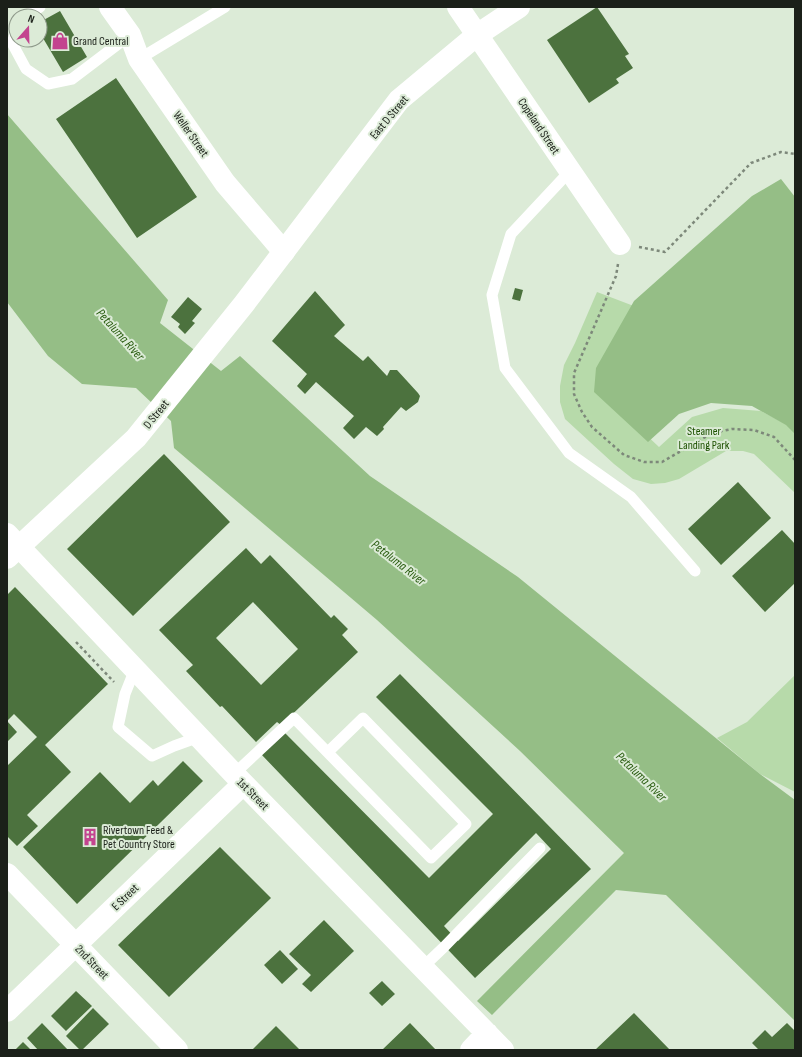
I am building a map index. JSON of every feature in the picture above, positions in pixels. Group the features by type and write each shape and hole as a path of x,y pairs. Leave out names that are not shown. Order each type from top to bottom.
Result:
{"street":[{"name":"Weller Street","path":"110,7 130,35 139,59 225,183 284,252"},
{"name":"Copeland Street","path":"458,7 620,244"},
{"name":"East D Street","path":"284,252 400,100 477,35 519,7"},
{"name":"D Street","path":"11,546 136,438 284,252"},
{"name":"1st Street","path":"11,546 135,669 239,779 503,1050"},
{"name":"E Street","path":"7,1011 76,945 239,779"},
{"name":"2nd Street","path":"7,874 177,1050"},
{"path":"471,1050 487,1034"}],"lane":[{"path":"139,59 225,7"},
{"path":"15,48 26,69 48,84 72,78 130,35"},
{"path":"570,171 511,234 492,295 506,368 569,453 631,497 695,571"},
{"path":"135,669 125,694 118,727 152,756 199,737"},
{"path":"239,779 294,718 431,858 466,824 363,718 328,752"},
{"path":"423,967 540,848"}],"path":[{"path":"795,154 781,152 751,163 666,252 620,244 616,276 574,373 574,394 582,412 592,427 624,456 644,462 662,462 712,433 732,429 754,430 774,437 795,460"},
{"path":"76,642 125,694"}],"green space":[{"name":"Steamer Landing Park","path":"597,292 639,308 602,393 659,447 692,417 723,408 761,411 795,429 795,493 754,454 743,451 726,451 679,479 665,483 651,484 633,479 614,464 565,419 560,402 560,386 564,365"},
{"path":"795,675 795,792 760,774 717,738 747,722"}],"water":[{"name":"Petaluma River","path":"7,114 168,300 160,323 221,371 240,356 370,476 518,577 760,774 795,800 795,1021 666,895 616,890 492,1015 477,1001 624,853 520,751 377,620 174,448 171,421 136,388 82,384 48,356 7,302"},
{"path":"781,179 795,197 795,434 786,425 752,406 711,403 679,414 648,442 594,392 596,368 634,301 752,196"}],"building":[{"path":"597,7 629,54 625,56 633,68 616,79 619,83 589,103 547,40"},
{"path":"60,11 87,57 63,72 48,47 48,18"},
{"path":"116,78 197,197 137,238 56,119"},
{"path":"515,288 523,290 520,301 512,299"},
{"path":"315,291 345,325 334,336 363,361 368,356 387,376 390,370 397,370 420,396 418,402 406,411 401,407 377,436 366,427 354,439 343,428 354,416 316,382 305,394 297,386 307,374 272,341"},
{"path":"188,297 202,309 192,321 195,323 185,334 178,327 180,324 171,317"},
{"path":"164,454 230,522 133,616 67,549"},
{"path":"738,482 771,518 721,565 688,529"},
{"path":"782,530 795,544 795,583 765,612 732,576"},
{"path":"246,548 261,564 270,555 331,618 334,615 348,629 342,635 358,652 281,725 277,722 256,742 186,671 193,665 159,630","holes":["253,602 298,649 261,685 216,638"]},
{"path":"15,587 108,684 45,745 71,772 27,815 38,826 17,846 7,836 7,766 37,737 14,714 7,721 7,595"},
{"path":"400,674 591,869 475,978 261,754 284,732 429,878 493,814 376,697","holes":["536,833 551,849 458,941 444,926"]},
{"path":"7,721 17,732 7,742"},
{"name":"Rivertown Feed & Pet Country Store","path":"183,761 203,781 77,904 23,847 100,772 130,803 153,780 158,786"},
{"path":"220,847 271,898 169,997 118,945"},
{"path":"324,920 354,951 311,992 302,984 311,975 289,954"},
{"path":"280,950 298,969 282,984 264,965"},
{"path":"382,981 395,994 382,1006 369,993"},
{"path":"76,991 92,1006 66,1031 51,1016"},
{"path":"93,1008 109,1024 82,1050 80,1050 66,1036"},
{"path":"634,1013 670,1050 595,1050"},
{"path":"42,1023 68,1050 38,1050 27,1038"},
{"path":"410,1023 436,1050 382,1050"},
{"path":"787,1023 795,1031 795,1050 759,1050 752,1043 765,1030 772,1037"},
{"path":"276,1026 300,1050 252,1050"},
{"path":"23,1042 31,1050 15,1050"}],"place":[{"name":"Grand Central","path":"60,41"},
{"name":"Rivertown Feed & Pet Country Store","path":"90,837"}]}
